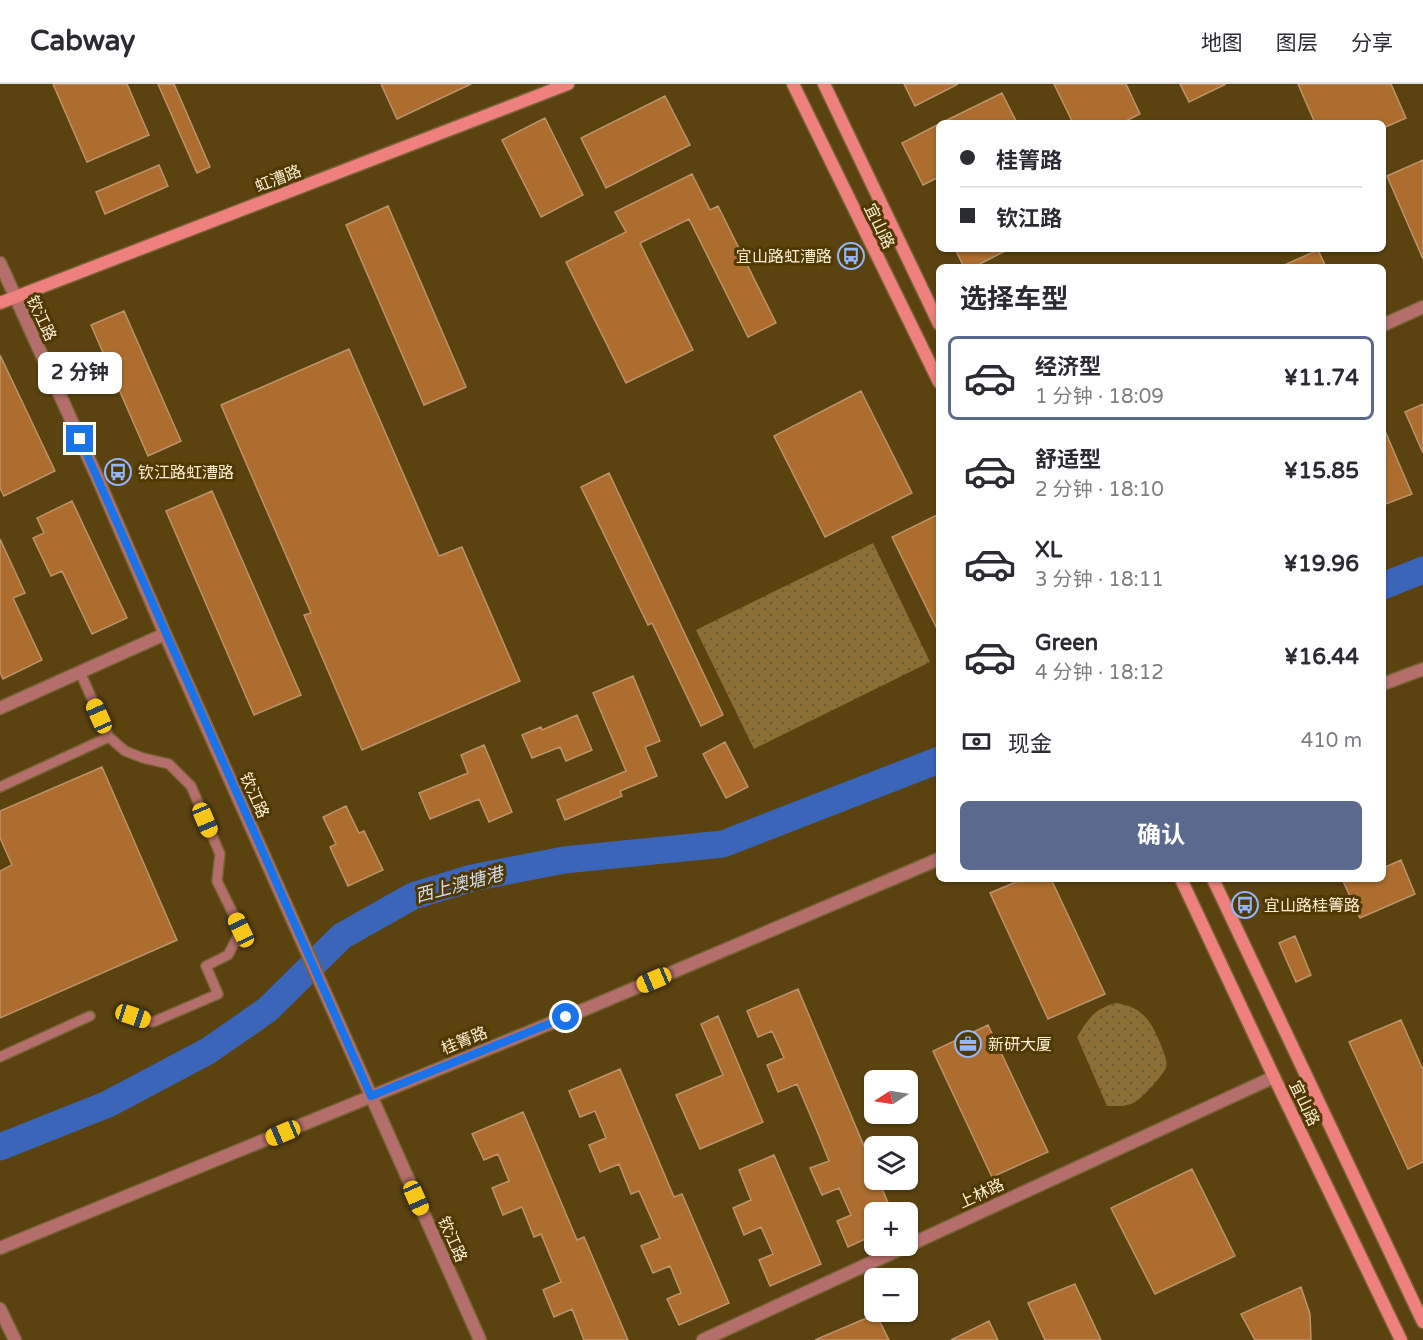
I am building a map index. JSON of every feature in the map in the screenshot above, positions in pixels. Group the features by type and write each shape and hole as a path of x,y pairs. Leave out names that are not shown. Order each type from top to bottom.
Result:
{"main road":[{"name":"虹漕路","path":"0,303 567,84"},
{"name":"宜山路","path":"794,84 936,376"},
{"name":"宜山路","path":"824,84 936,318"},
{"name":"宜山路","path":"1182,882 1401,1340"},
{"name":"宜山路","path":"1214,882 1423,1322"}],"street":[{"name":"钦江路","path":"0,263 480,1340"},
{"path":"1386,324 1423,307"},
{"path":"0,708 165,634"},
{"path":"1386,683 1423,669"},
{"name":"桂箐路","path":"0,1248 588,1008 936,860"},
{"name":"上林路","path":"703,1340 1274,1077"},
{"path":"0,1309 15,1340"}],"lane":[{"path":"80,672 109,737 125,751 134,755 170,764 191,786 220,854 217,880 241,930 228,955 206,966 218,994 153,1022 133,1016"},
{"path":"0,787 109,737"},
{"path":"0,1057 90,1016"}],"shaded area":[{"path":"873,543 930,662 754,749 696,630"},
{"path":"1116,1003 1133,1008 1145,1016 1157,1036 1166,1064 1157,1081 1135,1102 1107,1106 1077,1037 1093,1015 1102,1008"}],"building":[{"path":"53,84 127,84 149,135 87,162"},
{"path":"158,84 174,84 210,167 197,173"},
{"path":"381,84 471,84 397,119"},
{"path":"904,84 958,84 915,106"},
{"path":"1054,84 1126,84 1140,114 1128,120 1072,120"},
{"path":"1180,84 1226,84 1189,102"},
{"path":"1298,84 1391,84 1406,118 1386,127 1386,120 1314,120"},
{"path":"1002,93 1016,120 947,120"},
{"path":"665,96 690,145 606,188 581,138"},
{"path":"545,118 583,195 541,217 502,140"},
{"path":"936,126 936,178 923,185 902,143"},
{"path":"1423,160 1423,259 1387,176"},
{"path":"159,165 168,186 105,214 96,192"},
{"path":"692,174 710,210 718,206 776,323 748,337 689,219 640,243 693,350 626,383 566,262 626,232 615,212"},
{"path":"388,206 466,387 424,405 346,225"},
{"path":"956,252 1003,252 980,264 962,264"},
{"path":"1314,252 1319,252 1325,264 1287,264"},
{"path":"124,311 181,441 148,456 91,325"},
{"path":"349,349 439,556 462,547 520,681 362,750 304,615 311,613 221,405"},
{"path":"0,355 55,471 4,496 0,488"},
{"path":"861,391 912,493 825,537 774,436"},
{"path":"1423,404 1423,453 1405,412"},
{"path":"1386,433 1412,494 1386,504"},
{"path":"609,473 723,715 701,726 652,623 648,625 581,487"},
{"path":"212,491 301,695 254,715 166,511"},
{"path":"72,501 127,618 92,634 62,571 51,576 33,538 44,533 37,518"},
{"path":"936,515 936,627 892,537"},
{"path":"0,539 25,593 13,598 42,660 3,679 0,672"},
{"path":"633,676 660,741 645,747 657,776 620,791 622,796 565,820 557,800 626,771 593,693"},
{"path":"577,715 592,750 566,761 560,747 532,758 522,735 541,727 542,730"},
{"path":"725,742 748,787 726,798 703,754"},
{"path":"484,745 512,812 489,822 479,799 430,819 419,793 468,773 461,755"},
{"path":"102,767 177,940 0,1018 0,871 12,865 0,838 0,811"},
{"path":"346,806 359,833 364,831 383,870 348,886 330,847 336,844 323,817"},
{"path":"1401,860 1415,894 1360,918 1343,882 1386,882 1386,867"},
{"path":"1016,882 1052,882 1105,994 1048,1019 990,893"},
{"path":"1295,936 1311,975 1296,982 1279,943"},
{"path":"798,989 864,1146 864,1190 883,1190 888,1202 864,1202 864,1240 848,1247 837,1221 851,1215 839,1188 822,1195 810,1168 829,1161 797,1084 778,1092 767,1065 784,1058 772,1031 758,1037 747,1011"},
{"path":"718,1016 763,1122 700,1149 676,1095 723,1075 701,1024"},
{"path":"1401,1020 1423,1070 1423,1162 1408,1169 1349,1042"},
{"path":"988,1025 1048,1152 992,1177 933,1051"},
{"path":"620,1069 674,1197 682,1194 729,1303 679,1325 667,1299 681,1293 670,1266 653,1273 641,1246 660,1238 639,1191 631,1194 619,1164 600,1172 589,1145 606,1138 595,1111 580,1117 569,1091"},
{"path":"523,1112 577,1240 584,1237 628,1340 584,1340 572,1309 554,1317 543,1290 561,1282 541,1234 534,1237 522,1207 503,1215 492,1188 509,1181 498,1154 484,1160 472,1134"},
{"path":"774,1155 821,1264 770,1286 759,1260 773,1254 761,1227 744,1235 733,1208 751,1200 739,1170"},
{"path":"1192,1169 1235,1256 1155,1294 1111,1208"},
{"path":"1075,1284 1101,1340 1045,1340 1028,1303"},
{"path":"1301,1287 1310,1314 1311,1340 1255,1340 1241,1314"},
{"path":"864,1319 864,1322 880,1322 889,1340 815,1340"},
{"path":"989,1321 998,1340 951,1340"}],"waterway":[{"name":"西上澳塘港","path":"1386,585 1423,570"},
{"name":"西上澳塘港","path":"0,1147 108,1104 208,1051 267,1010 342,936 413,896 472,878 564,860 723,844 936,761"}],"place":[{"name":"宜山路虹漕路","path":"851,256"},
{"name":"钦江路虹漕路","path":"118,472"},
{"name":"宜山路桂箐路","path":"1245,905"},
{"name":"新研大厦","path":"968,1044"}],"route":[{"path":"80,439 371,1096 566,1017"}]}
